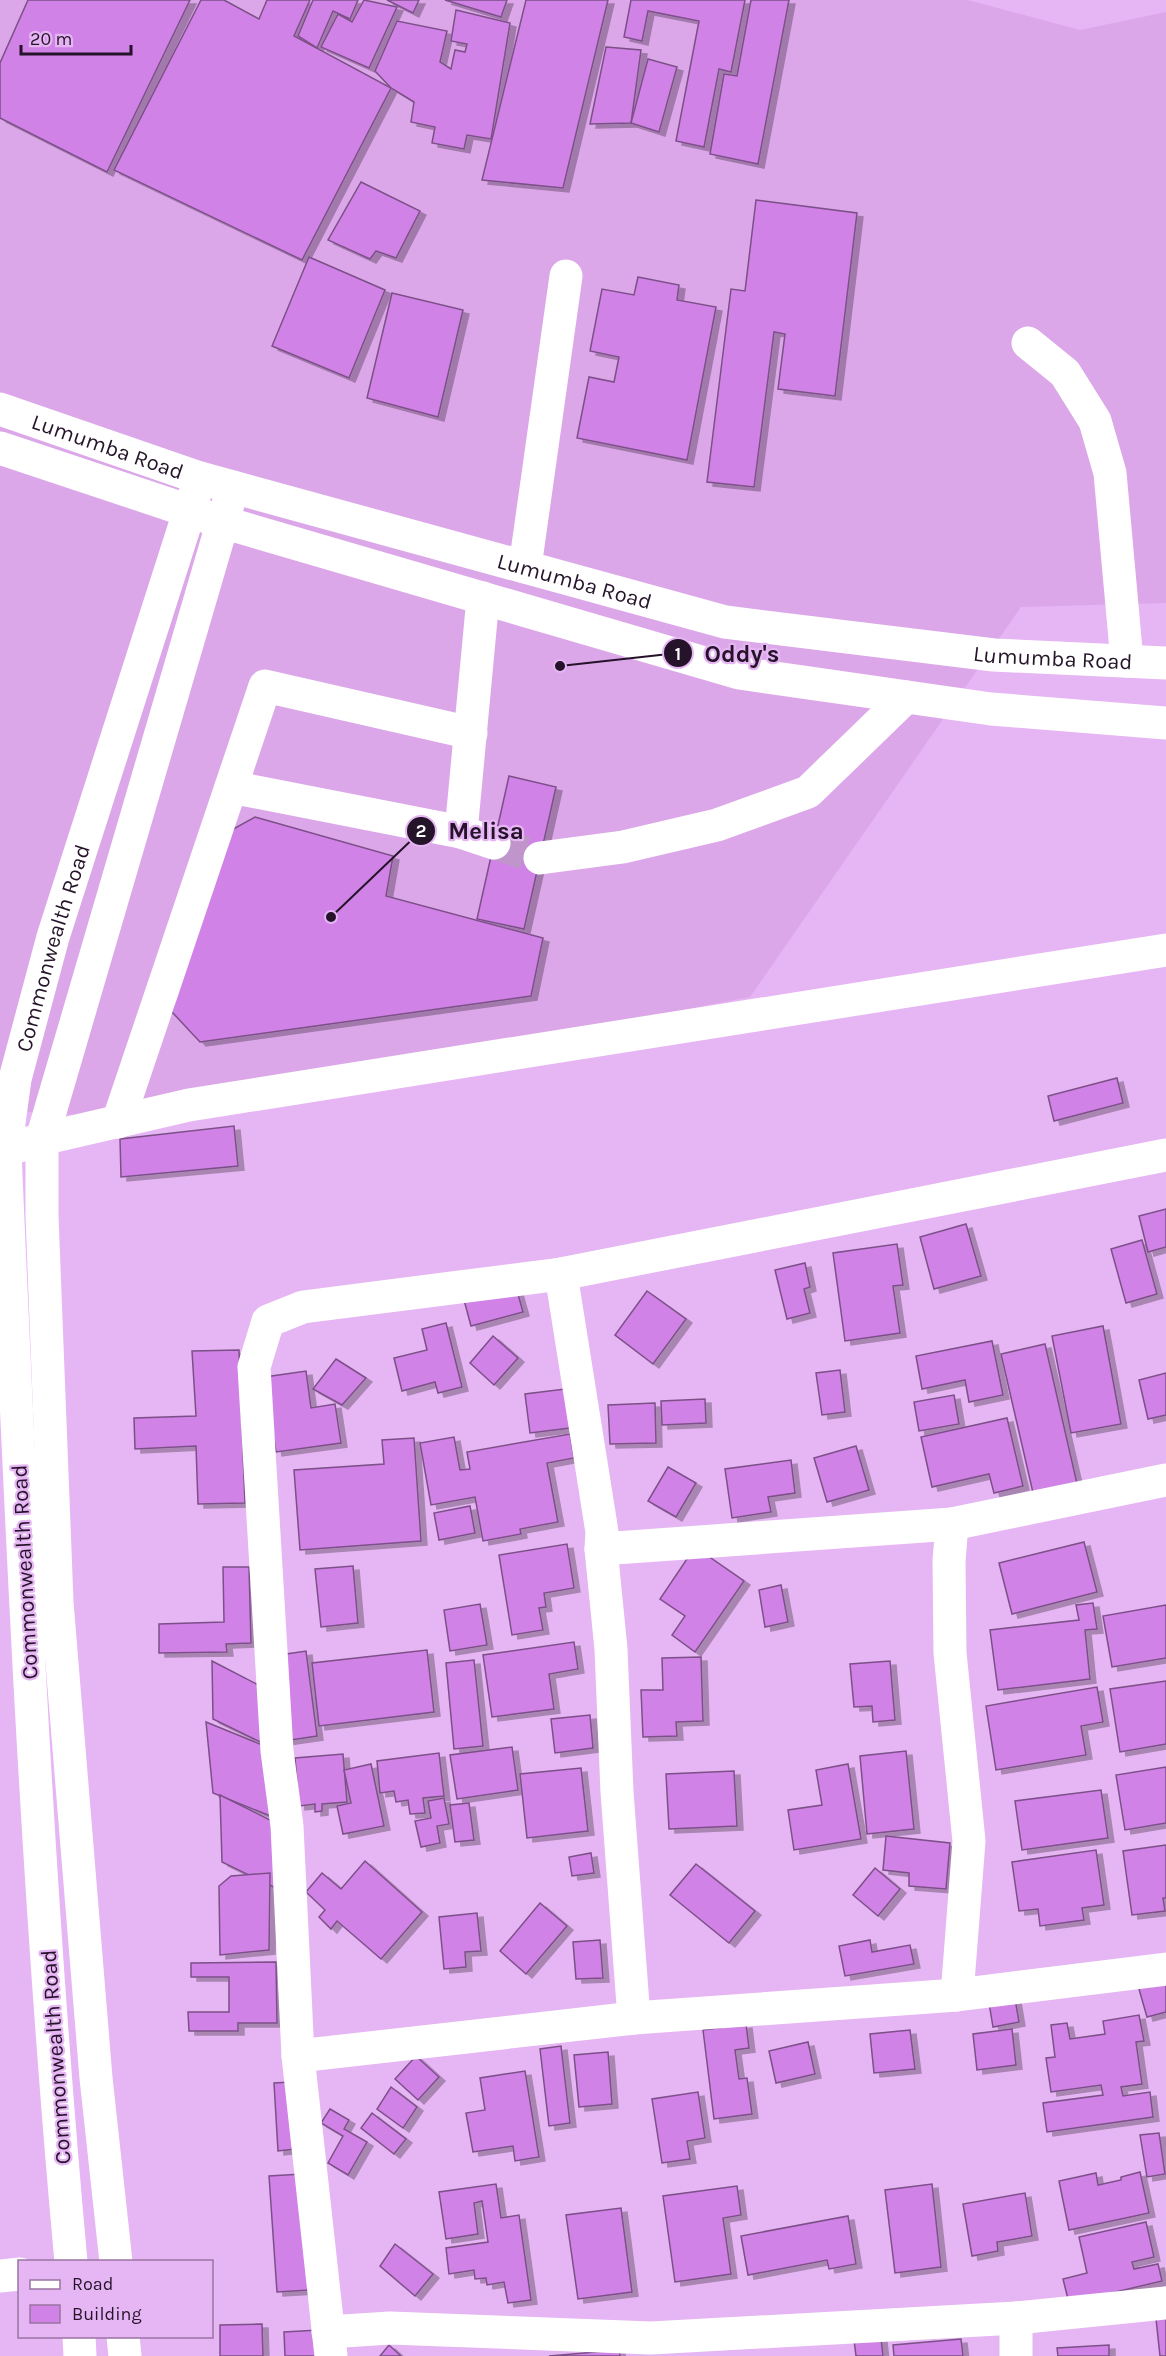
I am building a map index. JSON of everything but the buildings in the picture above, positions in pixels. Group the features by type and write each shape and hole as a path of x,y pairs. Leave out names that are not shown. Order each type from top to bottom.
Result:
{"street":[{"path":"525,567 566,276"},
{"path":"1028,343 1065,373 1095,421 1110,473 1127,661"},
{"name":"Lumumba Road","path":"0,409 200,478 725,622 994,655 1166,663"},
{"name":"Lumumba Road","path":"0,448 189,512 739,673 992,709 1166,723"},
{"name":"Commonwealth Road","path":"71,2260 56,2084 24,1594 3,1152 15,1079 53,937 200,478"},
{"name":"Commonwealth Road","path":"116,2260 96,2078 57,1602 42,1216 42,1139 233,487"},
{"path":"461,832 483,598"},
{"path":"118,1122 265,686 471,733"},
{"path":"540,858 623,847 717,825 808,792 906,697"},
{"path":"231,787 461,832 494,843"},
{"path":"3,1152 42,1139 189,1105 1166,950"},
{"path":"1166,1155 561,1274 303,1307 268,1321 254,1367 277,1751 287,1826 298,2056 329,2344 390,2328 652,2347 1016,2318 1166,2303"},
{"path":"561,1274 602,1532 601,1549 611,1649 617,1792 634,2018"},
{"path":"601,1549 952,1524 1166,1480"},
{"path":"952,1524 949,1561 950,1653 969,1841 957,1995"},
{"path":"298,2056 634,2018 957,1995 1166,1969"},
{"path":"0,2276 18,2274"},
{"path":"1016,2318 1016,2356"},
{"path":"79,2338 81,2356"},
{"path":"123,2338 125,2356"}],"shaded area":[{"path":"0,0 968,0 1080,30 1166,12 1166,603 1021,607 750,997 323,1080 93,1116 0,1110"}],"tunnel":[{"path":"494,843 540,858"}],"place":[{"name":"Oddy's","path":"560,666"},
{"name":"Melisa","path":"331,917"}]}
